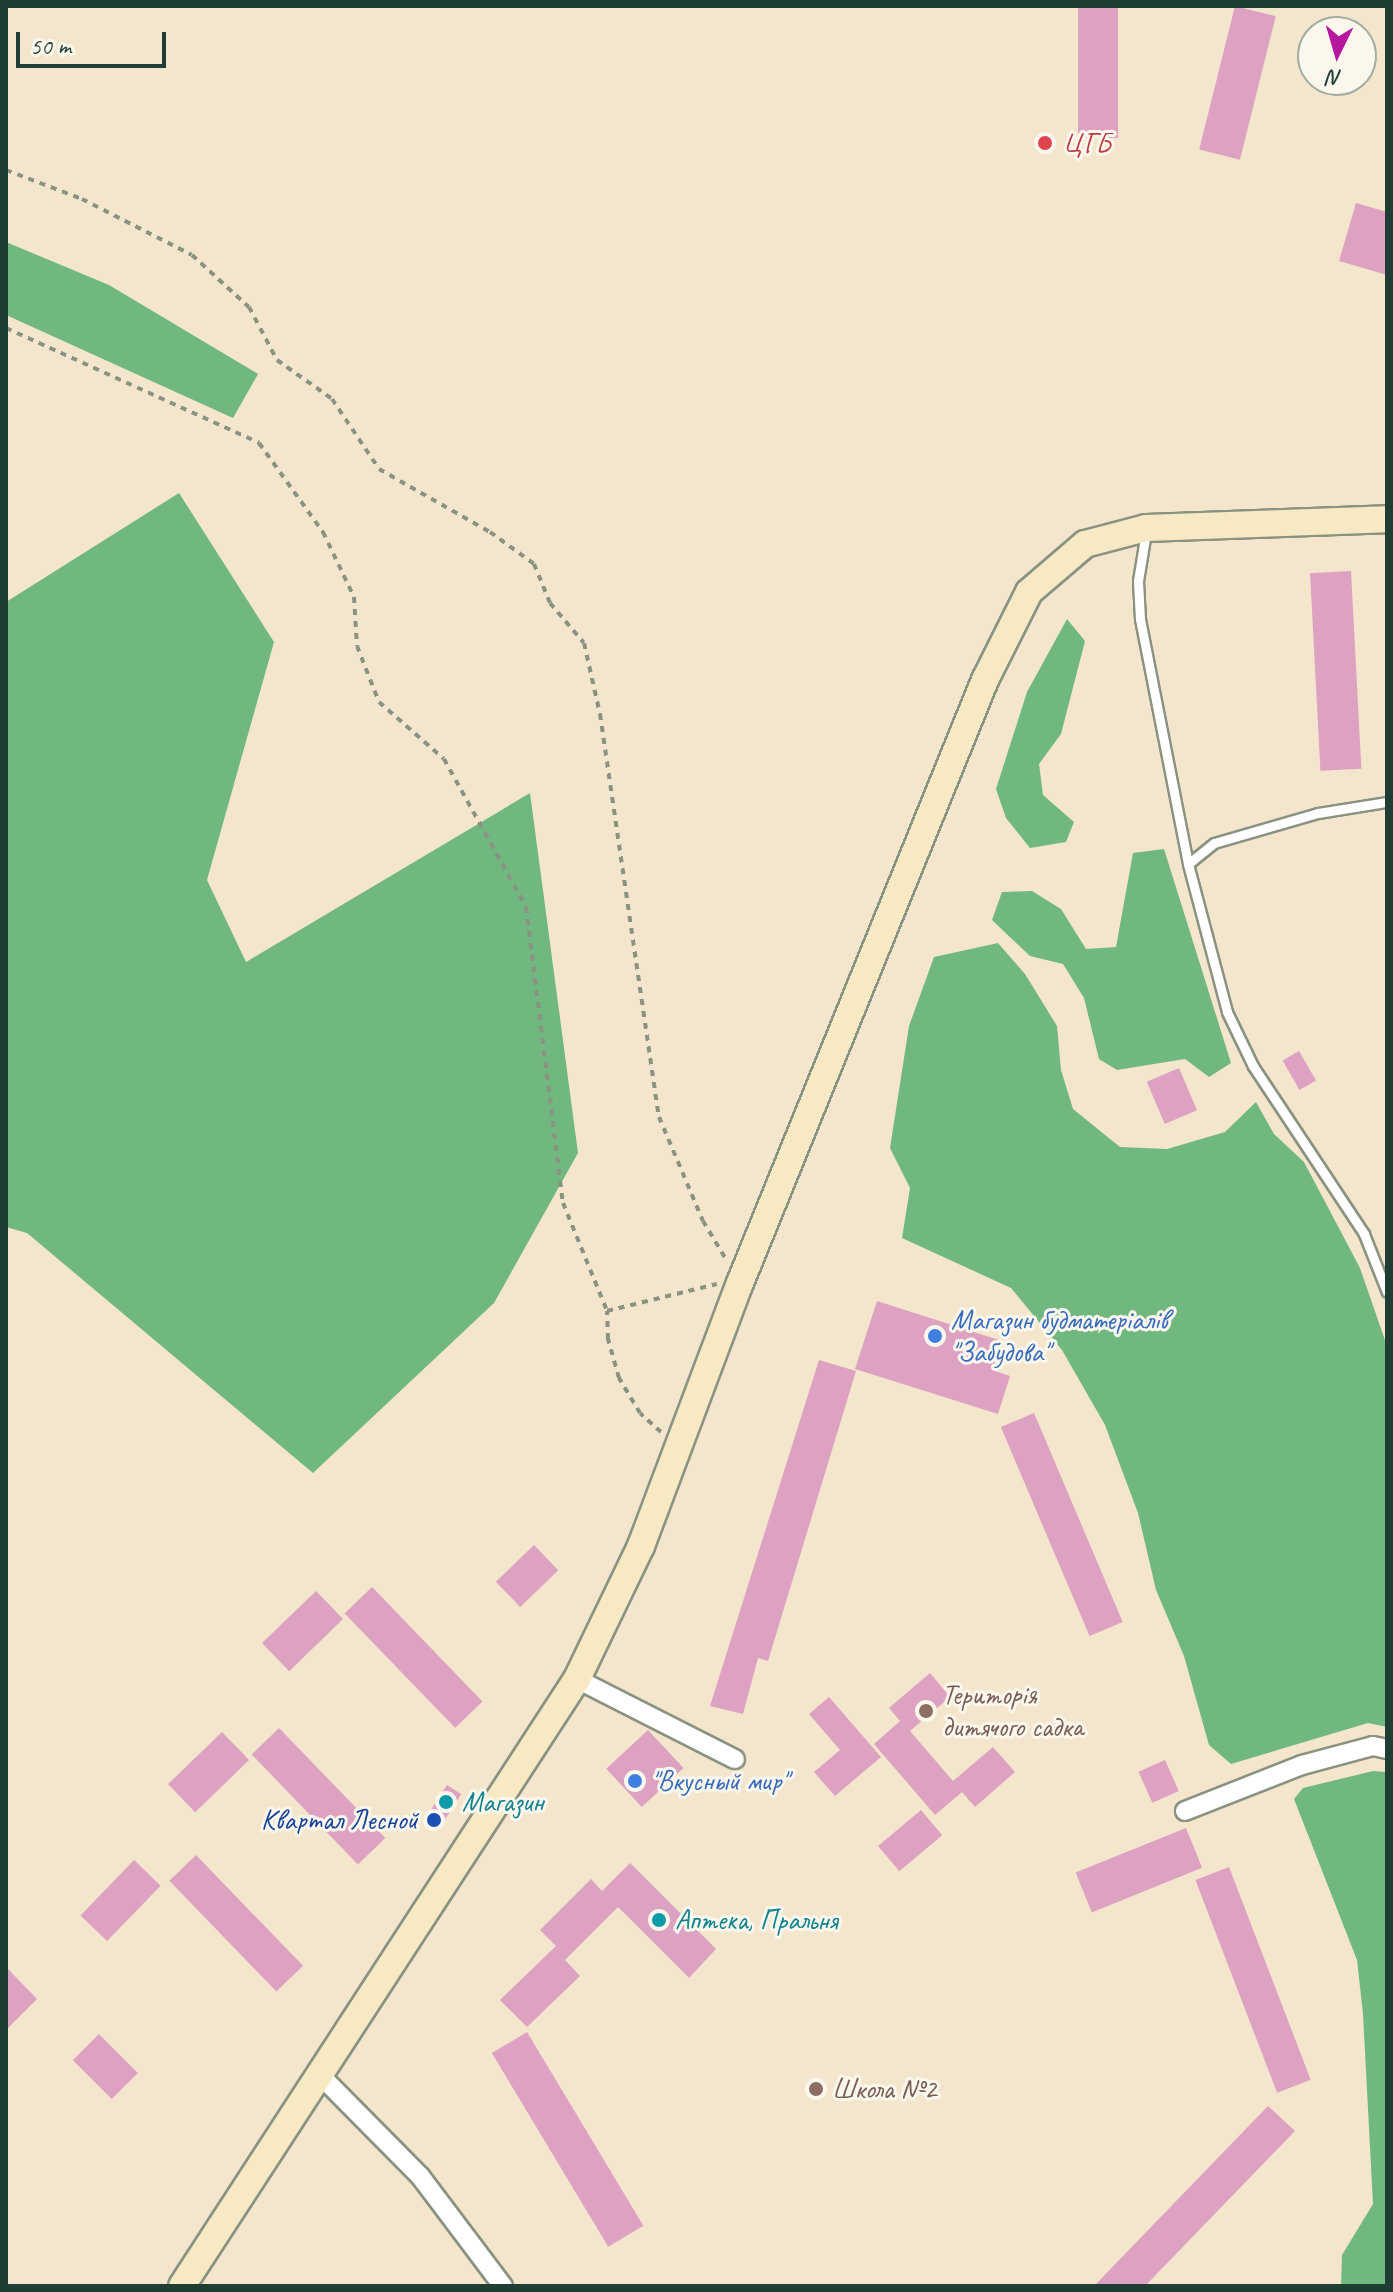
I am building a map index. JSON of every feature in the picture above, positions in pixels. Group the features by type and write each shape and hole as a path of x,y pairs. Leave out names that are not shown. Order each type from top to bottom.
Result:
{"street":[{"path":"182,2286 577,1679 641,1546 740,1283 985,680 1029,592 1085,544 1146,528 1387,519"},
{"path":"577,1679 735,1759"},
{"path":"1185,1811 1302,1765 1373,1746 1387,1749"},
{"path":"321,2076 420,2176 503,2286"}],"lane":[{"path":"1146,528 1138,581 1140,619 1188,864 1227,1012 1253,1066 1364,1234 1387,1292"},
{"path":"1188,864 1214,843 1318,813 1387,802"}],"path":[{"path":"6,170 82,199 192,255 249,307 277,360 332,399 379,469 490,532 534,564 550,603 584,643 600,714 659,1117 703,1221 740,1283 696,1286 651,1304 607,1311"},
{"path":"6,328 259,443 323,532 354,597 357,646 379,702 444,759 526,907 563,1203 607,1311 608,1339 619,1378 640,1413 678,1447"}],"green space":[{"path":"6,242 109,285 258,374 233,418 6,315"},
{"path":"179,493 274,642 207,880 246,962 530,793 578,1153 494,1303 313,1473 27,1233 6,1227 6,602"},
{"path":"1067,619 1085,641 1061,734 1039,764 1043,795 1074,822 1066,842 1030,848 1006,818 996,789 1027,692"},
{"path":"1164,849 1231,1063 1209,1077 1185,1059 1117,1070 1099,1059 1084,998 1063,964 1030,956 992,920 1002,892 1032,891 1061,909 1086,949 1116,947 1133,853"},
{"path":"998,943 1025,974 1057,1026 1061,1070 1073,1109 1120,1147 1167,1149 1225,1132 1256,1102 1274,1134 1304,1162 1360,1268 1387,1346 1387,1727 1368,1723 1231,1764 1209,1745 1184,1656 1156,1590 1138,1513 1105,1425 1062,1350 1011,1288 902,1238 910,1188 890,1148 909,1026 934,957"},
{"path":"1373,1771 1387,1772 1387,2286 1341,2286 1342,2255 1373,2204 1363,2014 1357,1960 1294,1799 1303,1788"}],"building":[{"path":"1078,6 1118,6 1118,138 1078,138"},
{"path":"1235,6 1276,16 1240,160 1199,150"},
{"path":"1356,203 1387,212 1387,275 1339,261"},
{"path":"1351,571 1361,769 1320,771 1310,573"},
{"path":"1299,1051 1316,1080 1300,1090 1283,1060"},
{"path":"1179,1068 1197,1110 1165,1124 1147,1082"},
{"path":"877,1301 1002,1341 992,1370 1010,1376 998,1414 855,1369"},
{"path":"819,1360 856,1371 768,1661 758,1658 743,1714 710,1706"},
{"path":"1034,1413 1123,1622 1090,1636 1001,1427"},
{"path":"534,1545 558,1570 520,1607 496,1582"},
{"path":"372,1587 482,1701 455,1728 345,1613"},
{"path":"316,1591 343,1619 289,1671 262,1643"},
{"path":"930,1673 950,1697 910,1731 953,1781 993,1747 1015,1772 975,1807 962,1792 935,1815 874,1744 900,1721 889,1708"},
{"path":"829,1697 881,1757 835,1796 814,1772 840,1750 809,1714"},
{"path":"279,1728 385,1838 358,1864 252,1754"},
{"path":"648,1730 683,1768 642,1807 606,1769"},
{"path":"222,1732 249,1760 195,1812 168,1784"},
{"path":"1165,1760 1179,1791 1152,1803 1139,1772"},
{"name":"Магазин","path":"447,1785 461,1794 438,1830 424,1821"},
{"path":"921,1810 942,1835 899,1871 878,1846"},
{"path":"1186,1828 1202,1868 1092,1912 1076,1873"},
{"path":"196,1855 303,1966 276,1991 169,1881"},
{"path":"134,1860 161,1886 107,1941 81,1915"},
{"path":"630,1863 716,1949 689,1978 618,1907 565,1960 580,1976 527,2027 500,2000 556,1946 540,1930 591,1879 602,1891"},
{"path":"1229,1867 1311,2080 1277,2093 1195,1880"},
{"path":"6,1967 37,1999 6,2030"},
{"path":"527,2032 643,2226 608,2247 492,2053"},
{"path":"99,2034 138,2073 112,2099 73,2060"},
{"path":"1268,2106 1295,2131 1145,2286 1094,2286"}],"place":[{"name":"ЦГБ","path":"1045,143"},
{"name":"Магазин будматеріалів \"Забудова\"","path":"935,1336"},
{"name":"Територія дитячого садка","path":"926,1711"},
{"name":"\"Вкусный мир\"","path":"635,1781"},
{"name":"Магазин","path":"446,1802"},
{"name":"Квартал Лесной","path":"434,1820"},
{"name":"Аптека, Пральня","path":"659,1920"},
{"name":"Школа №2","path":"816,2089"}]}
